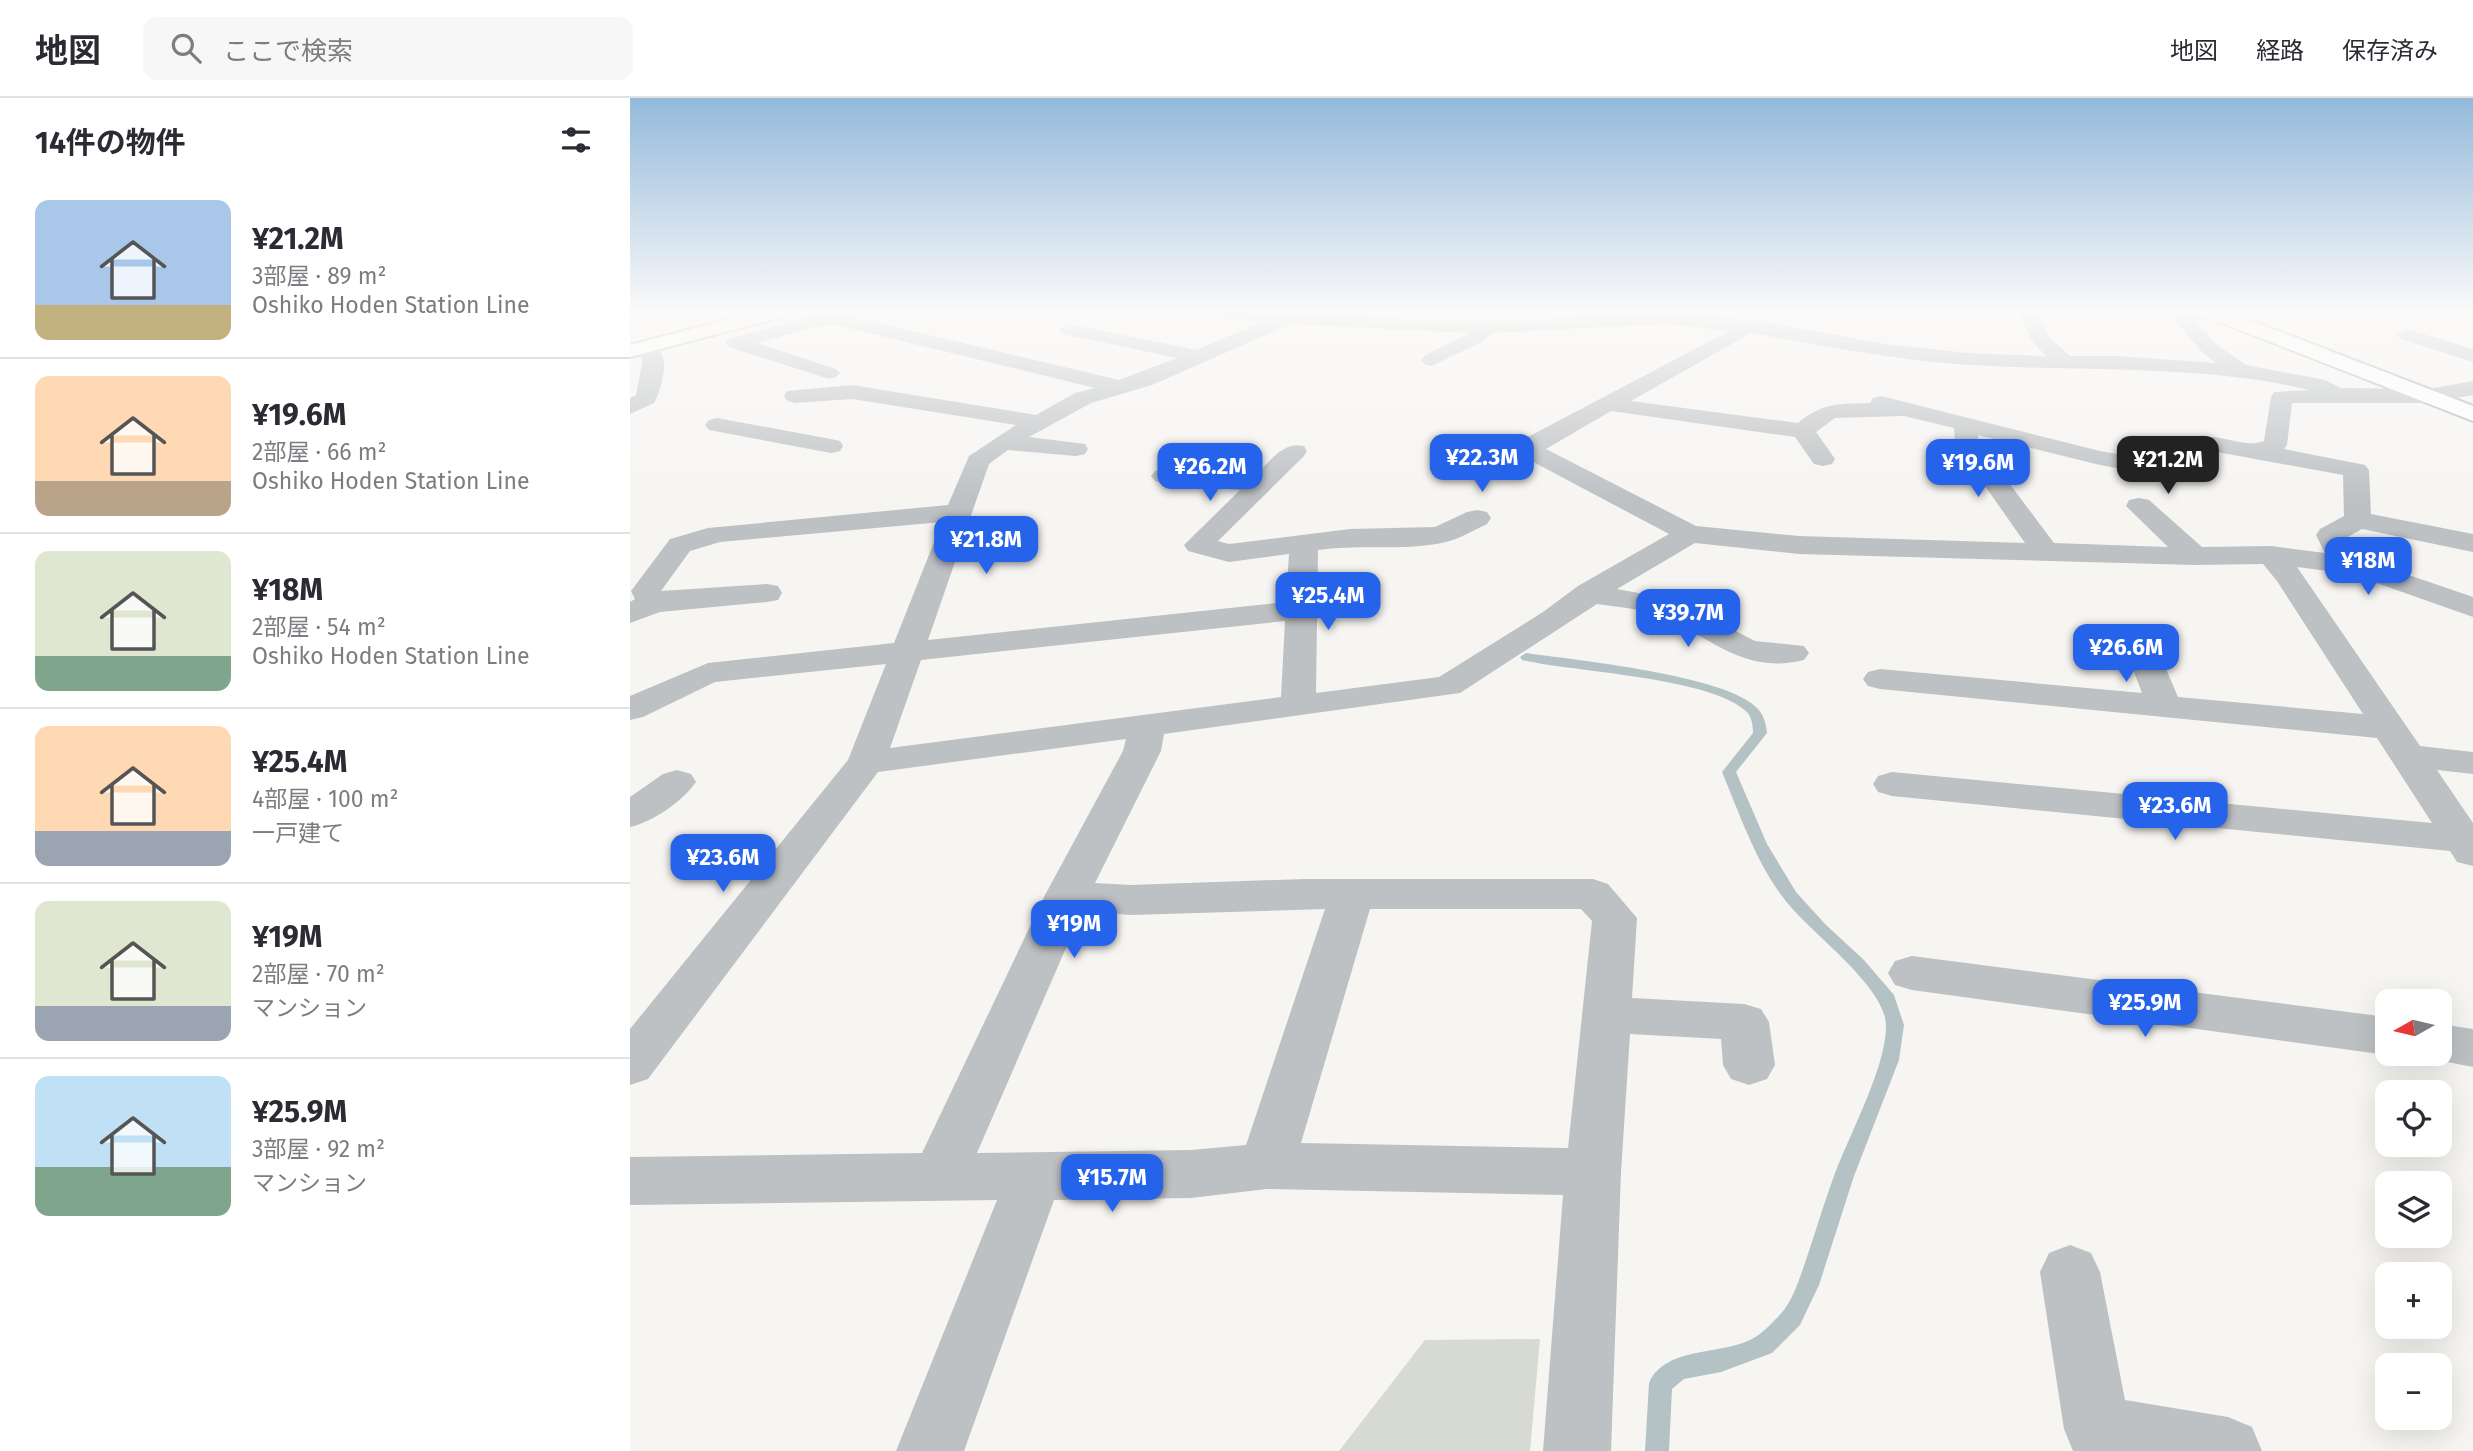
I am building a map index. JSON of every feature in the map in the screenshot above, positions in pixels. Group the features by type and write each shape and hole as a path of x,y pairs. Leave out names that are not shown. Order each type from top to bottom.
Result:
{"main road":[{"path":"2369,373 2473,414"}],"street":[{"path":"1061,373 1119,387"},
{"path":"630,1065 866,762 978,461 1003,442 1083,398 1160,373"},
{"path":"1664,373 1535,443 1534,452 1690,534 1800,545 2195,556 2271,555 2355,566 2433,591 2473,608"},
{"path":"2262,373 2317,385 2337,396"},
{"path":"630,382 652,374"},
{"path":"630,407 646,398 652,374"},
{"path":"2258,452 2274,445 2290,420 2282,397 2428,396 2473,388"},
{"path":"795,396 865,394 1039,422"},
{"path":"769,434 854,402 865,394"},
{"path":"1606,404 1803,431 1823,459"},
{"path":"1803,431 1824,414 1834,411 1893,406 2177,474 2190,474 2210,443 2356,470 2358,520"},
{"path":"717,425 832,445"},
{"path":"1966,425 1967,443 2046,552"},
{"path":"1003,442 1076,449"},
{"path":"1295,451 1198,545 1229,553 1361,536 1416,538 1441,535 1475,518"},
{"path":"1164,476 1261,484"},
{"path":"2139,506 2195,556"},
{"path":"767,593 641,609 646,591 680,545 718,534 959,512"},
{"path":"2355,566 2339,553 2330,535 2358,520 2473,543"},
{"path":"866,762 1448,686 1554,619 1589,593 1690,534"},
{"path":"1298,705 1304,542"},
{"path":"943,554 1024,548"},
{"path":"2271,555 2289,576 2466,838"},
{"path":"1589,593 1665,607 1748,650 1792,653"},
{"path":"630,709 708,673 1302,610"},
{"path":"2139,643 2164,706"},
{"path":"1880,679 2164,706 2400,742 2473,762"},
{"path":"939,1177 1067,895 1142,751 1147,725"},
{"path":"630,816 677,782"},
{"path":"1892,784 2197,826 2466,838"},
{"path":"1067,895 1131,900 1352,894 1593,894 1615,918 1593,1172 1577,1451"},
{"path":"1267,1166 1352,894"},
{"path":"1912,972 2375,1034"},
{"path":"1607,1015 1744,1022 1749,1065"},
{"path":"2452,1045 2473,1048"},
{"path":"630,1181 1191,1174 1267,1166 1593,1172"},
{"path":"930,1451 1035,1176"},
{"path":"2070,1272 2097,1429 2228,1451"}],"shaded area":[{"path":"1540,1339 1530,1451 1339,1451 1425,1340"}],"waterway":[{"path":"1526,657 1679,682 1735,699 1751,709 1758,720 1760,733 1729,772 1759,844 1790,896 1820,929 1858,964 1888,1000 1895,1025 1890,1060 1844,1176 1808,1285 1792,1317 1764,1345 1721,1361 1679,1369 1661,1383 1657,1451"}]}
